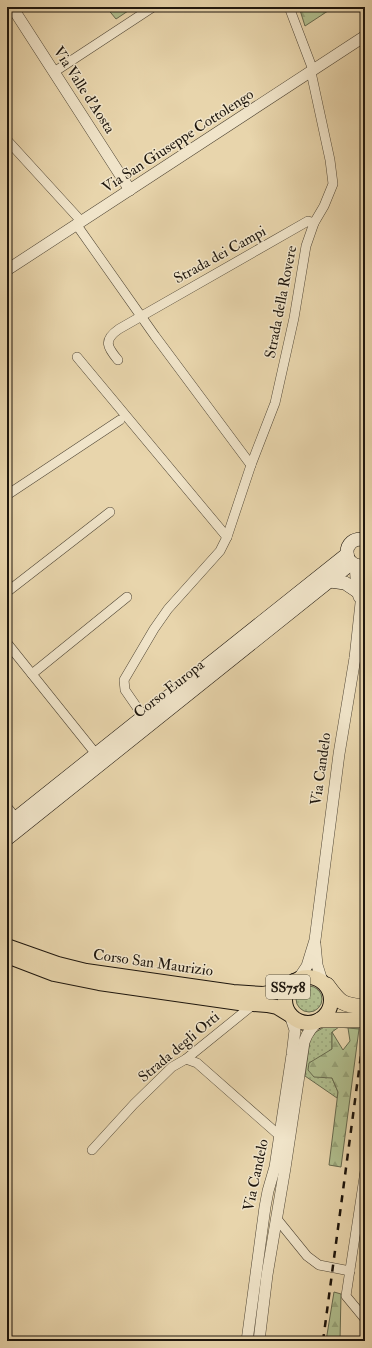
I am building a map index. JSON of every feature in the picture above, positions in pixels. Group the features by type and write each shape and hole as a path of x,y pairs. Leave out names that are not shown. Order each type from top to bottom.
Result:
{"highway":[{"name":"SS758","path":"324,983 338,1001 349,1005 365,1007"},
{"name":"SS758","path":"320,1020 365,1020"}],"main road":[{"path":"355,562 348,546 357,539 365,539"},
{"name":"Corso Europa","path":"11,822 143,716 355,562"},
{"name":"Corso Europa","path":"7,839 355,562"},
{"path":"330,581 345,583 361,596"},
{"name":"Corso San Maurizio","path":"7,946 58,964 86,971 233,992 263,994 274,992 284,988 296,979"},
{"name":"Corso San Maurizio","path":"7,956 54,974 99,983 238,1003 277,1007 290,1015"},
{"name":"SS758","path":"311,976 324,983 329,990 331,1001 328,1012 320,1020 304,1023 299,1022 290,1015 285,1004 284,997 286,991 296,979 311,976"}],"street":[{"name":"Via Valle d'Aosta","path":"12,7 130,190"},
{"path":"54,72 153,7"},
{"name":"Strada della Rovere","path":"143,716 125,690 124,680 154,629 168,610 220,551 227,537 251,465 275,403 294,318 306,246 314,223 324,206 333,184 330,160 312,71 289,7"},
{"name":"Via San Giuseppe Cottolengo","path":"7,270 365,36"},
{"path":"7,140 79,223 140,315 251,465"},
{"name":"Strada dei Campi","path":"118,360 109,347 108,343 110,335 140,315 308,221 314,223"},
{"path":"77,357 227,537"},
{"path":"7,494 120,420"},
{"path":"7,592 110,512"},
{"name":"Via Candelo","path":"296,979 306,966 315,940 339,754 355,658 361,596 355,562"},
{"path":"32,674 127,597"},
{"path":"7,642 96,754"},
{"path":"7,807 11,822"},
{"name":"Via Candelo","path":"315,940 317,964 324,983"},
{"name":"Strada degli Orti","path":"92,1150 134,1104 172,1067 186,1059 254,1004"},
{"name":"Via Candelo","path":"247,1341 265,1207 275,1167 295,1030 290,1015"},
{"name":"Via Candelo","path":"259,1341 267,1275 304,1042 305,1037 313,1025 320,1020"},
{"path":"186,1059 197,1063 280,1136"},
{"path":"365,1171 346,1296 365,1319"},
{"path":"277,1219 307,1256 319,1265 350,1271"}],"green space":[{"path":"106,7 134,7 116,19"},
{"path":"299,7 334,7 305,26"},
{"path":"309,986 318,990 322,999 318,1008 309,1012 300,1008 296,999 300,990"},
{"path":"331,1023 359,1025 359,1029 339,1027 332,1032 332,1078 338,1092 337,1098 305,1076 310,1039 316,1032"},
{"path":"348,1028 359,1029 341,1167 329,1165 338,1092 332,1078 314,1077 308,1070 309,1063 332,1049 332,1032 343,1050 350,1041"},
{"path":"334,1292 341,1294 340,1341 326,1341"}],"railway":[{"path":"323,1341 365,1025"}]}
